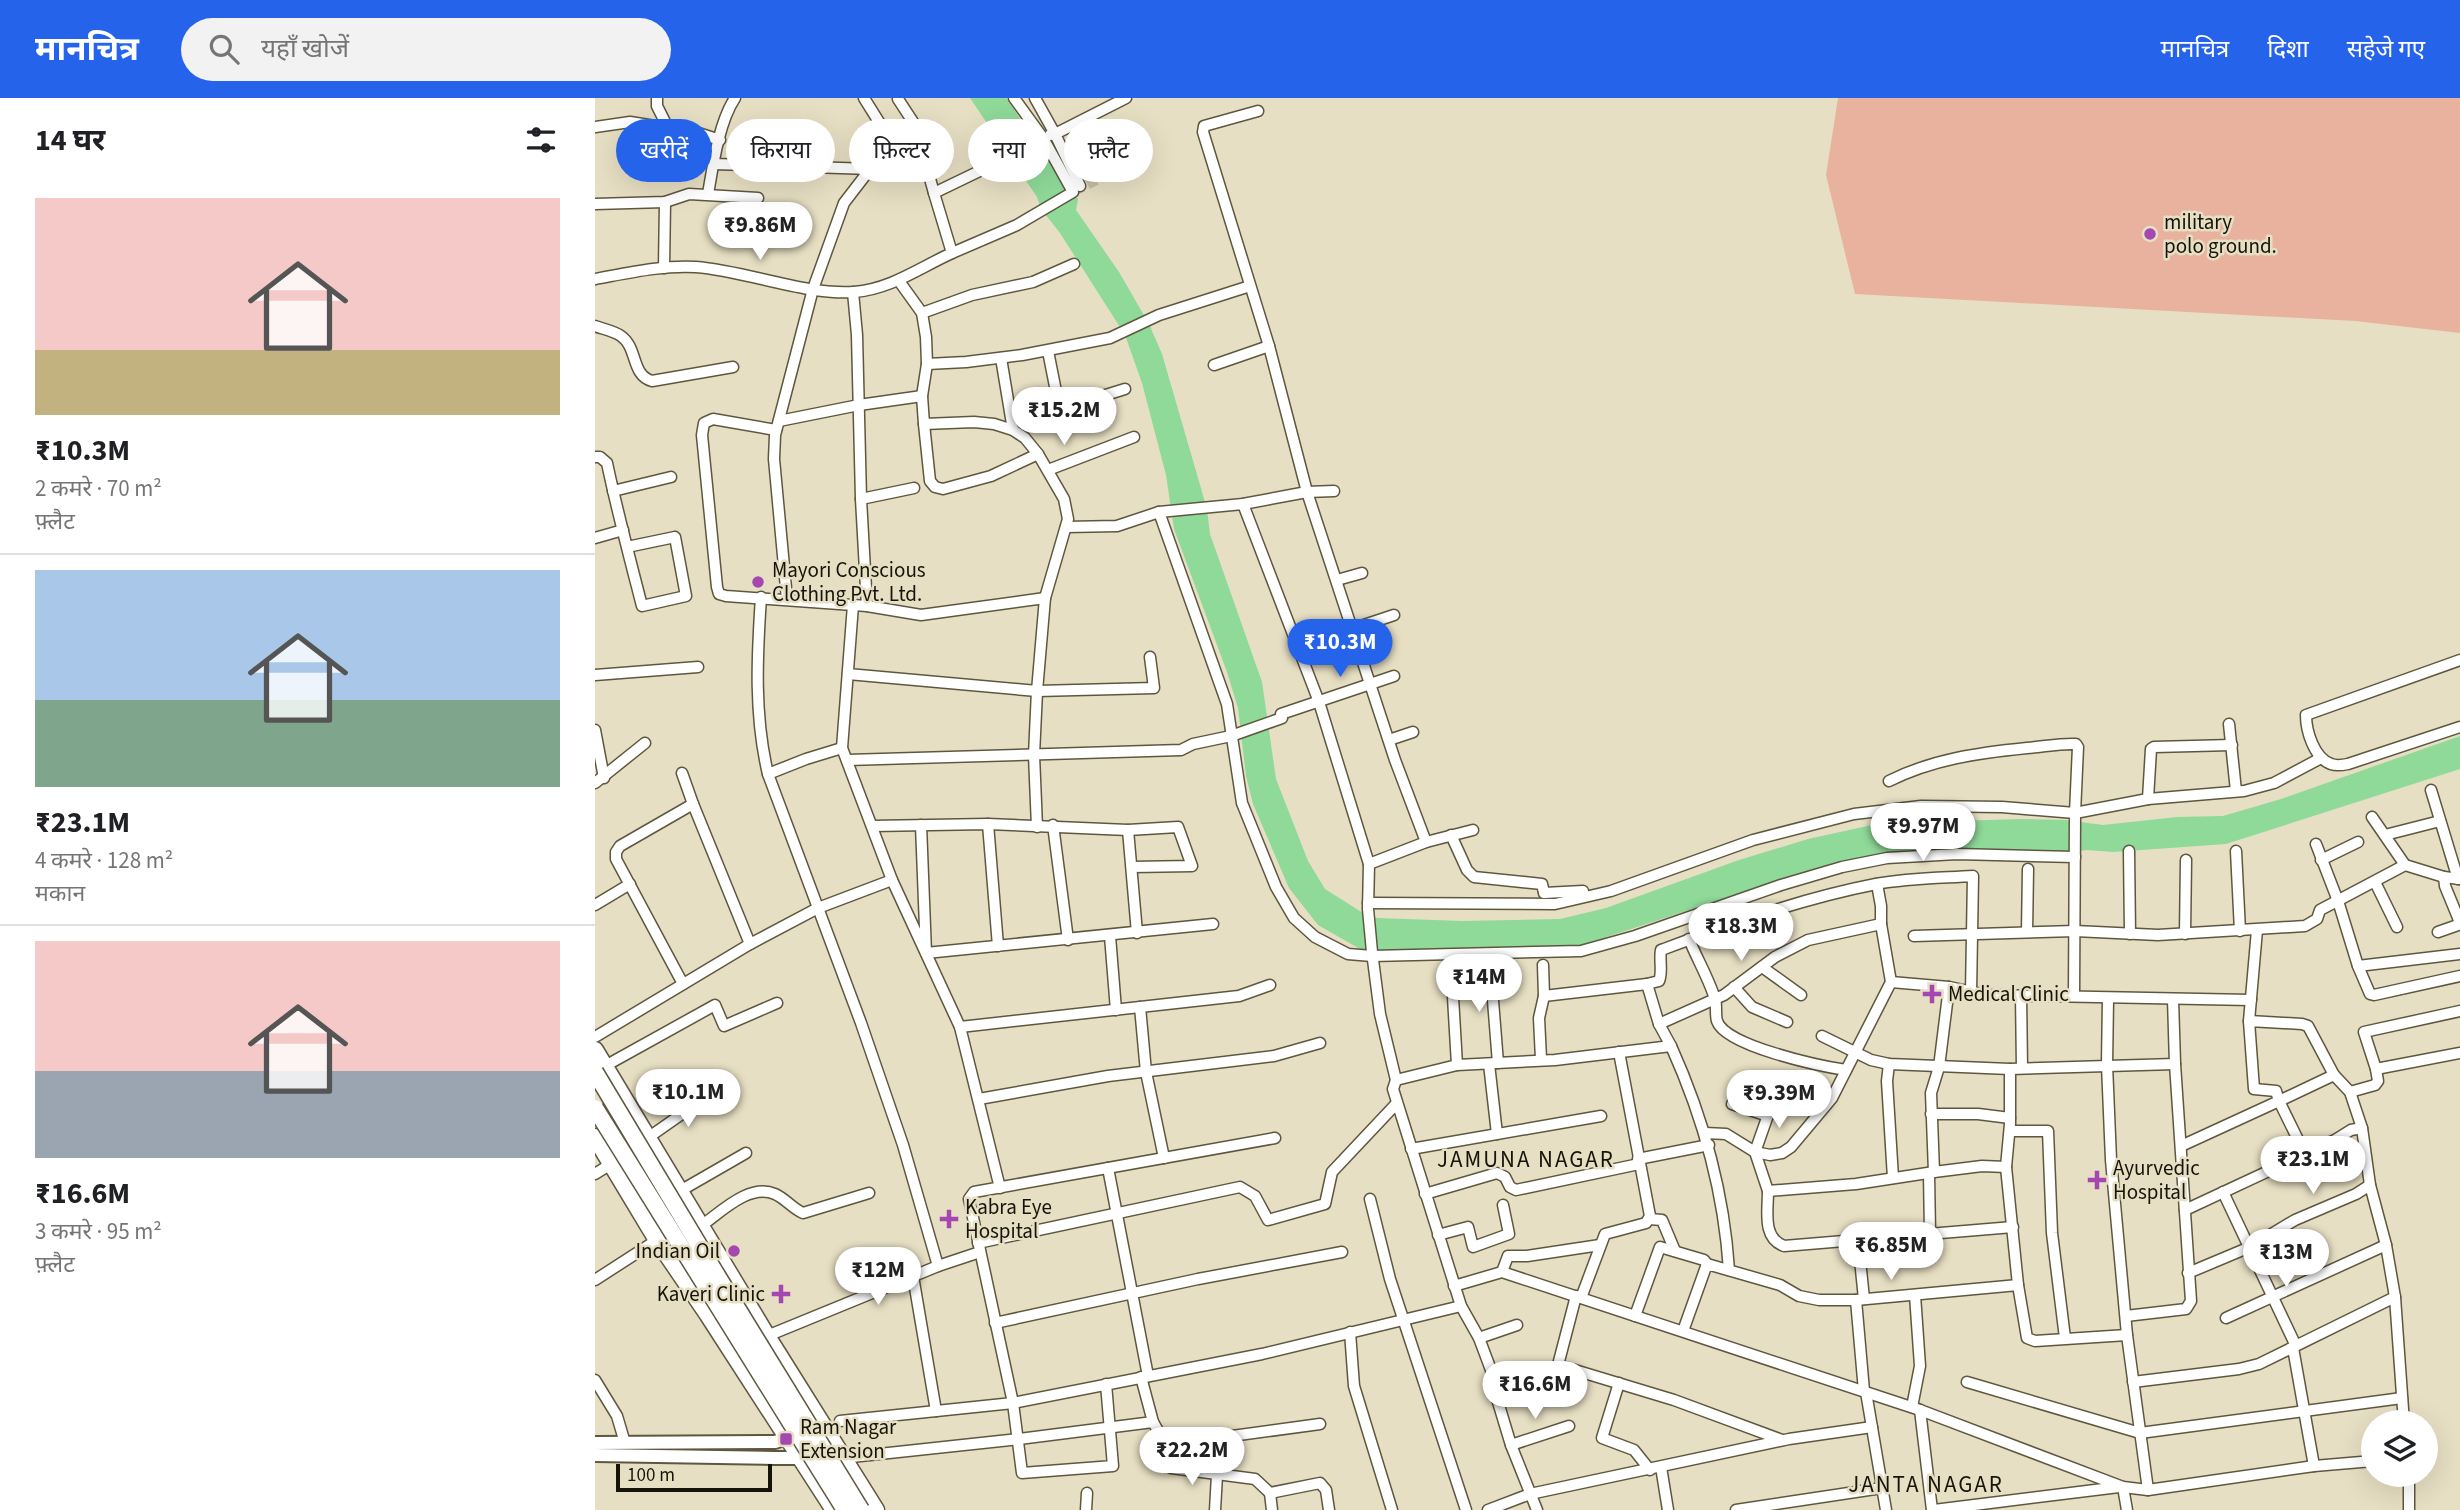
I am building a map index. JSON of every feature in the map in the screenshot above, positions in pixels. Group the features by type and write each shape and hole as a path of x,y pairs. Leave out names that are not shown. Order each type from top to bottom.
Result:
{"highway":[{"path":"595,1050 600,1069 861,1510"},
{"path":"600,1069 649,1137 767,1336 876,1510"},
{"path":"595,1108 845,1510"},
{"path":"595,1137 657,1240 834,1510"}],"main road":[{"path":"595,1443 775,1442 821,1423"},
{"path":"595,1455 798,1458 838,1450"}],"street":[{"path":"657,98 657,106 664,119"},
{"path":"708,194 713,164 729,106 735,98"},
{"path":"864,98 877,119"},
{"path":"1014,98 1029,119"},
{"path":"1035,98 1055,134 1077,189"},
{"path":"898,99 915,125 952,253"},
{"path":"1050,136 1121,99"},
{"path":"1258,111 1204,126 1203,132 1269,346 1307,492 1370,685 1426,842"},
{"path":"595,127 616,124"},
{"path":"712,137 720,140"},
{"path":"1050,148 1077,189"},
{"path":"713,164 849,168"},
{"path":"935,193 968,177"},
{"path":"787,599 775,459 778,425 813,289 844,203 857,182"},
{"path":"595,279 664,268 695,267 813,289 853,292 899,281 930,263 1039,214 1077,189"},
{"path":"595,204 665,202 689,194 758,198"},
{"path":"664,268 665,202"},
{"path":"922,313 972,295 1034,282 1073,264"},
{"path":"899,281 922,313 926,337 927,364 922,396 930,481 935,487 943,489 991,477 1038,454"},
{"path":"927,364 1001,358 1110,338 1159,315 1250,286"},
{"path":"853,292 867,606"},
{"path":"595,326 621,335 644,378 652,380 733,367"},
{"path":"1214,365 1269,346"},
{"path":"1048,351 1064,432"},
{"path":"1001,358 1013,430"},
{"path":"1060,405 1086,401 1125,389"},
{"path":"922,396 859,405 778,425 713,419 704,423 702,435 719,594 867,606 921,615 1045,598"},
{"path":"924,424 984,423 1013,430 1025,438 1038,454 1064,499 1068,519 1045,598 1037,691 1034,755 1037,827"},
{"path":"1048,470 1134,437"},
{"path":"595,457 600,457 607,463 613,491 623,530 627,547 642,606 687,596 675,537 627,547"},
{"path":"613,491 671,477"},
{"path":"861,499 914,488"},
{"path":"1066,527 1117,526 1159,512 1243,504 1307,492 1334,491"},
{"path":"1243,504 1319,702 1370,864 1368,906 1372,954 1380,1014 1396,1080 1393,1089 1454,1286 1495,1377 1495,1392 1511,1445 1537,1510"},
{"path":"1159,512 1227,704 1242,803 1276,887 1289,911 1307,932 1348,954 1563,954 1635,936 1781,885 1842,867 1887,858 1957,854 2075,855"},
{"path":"595,538 623,530"},
{"path":"1337,580 1362,573"},
{"path":"761,597 757,705 768,774 904,1145 938,1266"},
{"path":"853,605 842,748 893,880 960,1027 1000,1188"},
{"path":"1352,629 1394,615"},
{"path":"848,674 1037,691 1154,688 1150,657"},
{"path":"2460,660 2306,715 2310,737 2321,758 2332,765 2348,764 2460,727"},
{"path":"595,675 698,667"},
{"path":"847,760 1181,750 1193,744 1231,736 1394,676"},
{"path":"2229,724 2236,791"},
{"path":"595,730 599,780"},
{"path":"1389,740 1413,732"},
{"path":"599,780 645,743"},
{"path":"1889,781 1942,760 2076,744 2074,996"},
{"path":"2148,799 2151,749 2154,747 2232,745"},
{"path":"768,774 842,748"},
{"path":"1368,906 1555,904 1611,891 1753,840 1854,814 1921,806 2003,807 2075,813 2148,799 2236,791 2274,783 2321,758"},
{"path":"682,773 750,943"},
{"path":"2372,817 2406,865 2459,879 2431,790"},
{"path":"683,984 616,859 616,852 620,846 693,804"},
{"path":"2385,835 2440,821"},
{"path":"988,824 998,946"},
{"path":"921,825 926,953"},
{"path":"872,826 1053,825 1128,830 1178,827 1192,866 1132,867"},
{"path":"1053,825 1068,940"},
{"path":"1128,830 1137,933"},
{"path":"1370,864 1426,842 1473,830"},
{"path":"1451,835 1467,870 1474,877 1542,884 1544,893 1583,891"},
{"path":"2321,860 2358,842"},
{"path":"2316,844 2370,993 2374,995 2460,976"},
{"path":"2129,851 2130,934"},
{"path":"2236,852 2240,931"},
{"path":"2185,934 2186,860"},
{"path":"1914,936 2075,931 2185,934 2305,926 2316,919 2320,910 2406,865"},
{"path":"2027,932 2028,869"},
{"path":"1544,996 1647,984 1660,978 1661,950 1812,900 1877,884 1973,876 1971,993"},
{"path":"2438,932 2458,925 2459,920 2444,877"},
{"path":"595,1037 750,943 818,908 893,880"},
{"path":"2375,881 2397,927"},
{"path":"595,905 630,884"},
{"path":"1705,1133 1726,1134 1755,1152 1770,1155 1782,1153 1791,1147 1832,1098 1891,982 1877,884"},
{"path":"926,953 1213,924"},
{"path":"1660,1024 1715,1000 1762,967 1808,940 1881,924"},
{"path":"2257,930 2249,1021 2254,1089 2276,1091 2305,1153"},
{"path":"1110,936 1116,1010"},
{"path":"1689,939 1715,1000 1717,1022 1724,1031 1789,1058 1846,1070"},
{"path":"2358,966 2460,954"},
{"path":"1451,963 1457,1065"},
{"path":"1490,963 1497,1135"},
{"path":"1541,1059 1539,1018 1544,996 1543,965"},
{"path":"1762,967 1801,995"},
{"path":"1891,982 1949,987 1971,993 2108,999 2251,1000"},
{"path":"1647,984 1660,1024 1709,1145 1727,1240 1728,1270"},
{"path":"960,1027 1239,996 1270,985"},
{"path":"1734,987 1752,1007 1787,1022"},
{"path":"1930,1234 1931,1093 1940,1067 1949,987"},
{"path":"2021,995 2022,1068"},
{"path":"2108,999 2107,1065 2111,1160 2127,1335 2148,1490"},
{"path":"2126,1316 2186,1309 2191,1301 2173,999"},
{"path":"600,1069 715,1005 724,1026 777,1003"},
{"path":"1140,1007 1146,1072 1164,1158"},
{"path":"2350,1092 2375,1085 2378,1081 2364,1032 2460,1011"},
{"path":"2249,1021 2308,1026 2333,1075 2350,1092 2362,1128 2370,1185 2386,1245 2395,1297 2403,1410"},
{"path":"1822,1036 1871,1060 1889,1063 2010,1069 2175,1064"},
{"path":"979,1099 1108,1076 1265,1057 1320,1043"},
{"path":"1396,1080 1457,1065 1555,1060 1671,1046"},
{"path":"1619,1052 1650,1216 1646,1223 1605,1234 1578,1297 1558,1365 1674,1400 1781,1440"},
{"path":"2375,1069 2460,1053"},
{"path":"1889,1063 1887,1081 1893,1178"},
{"path":"2010,1069 2010,1131 2006,1167 2018,1285 2027,1338 2035,1341 2127,1335"},
{"path":"2181,1146 2333,1075"},
{"path":"649,1137 709,1095"},
{"path":"1774,1098 1755,1152 1768,1191 1769,1234 1774,1242 1784,1246 2013,1227"},
{"path":"767,1336 979,1247 1117,1214 1240,1187 1255,1196 1268,1220 1325,1204 1332,1172 1397,1103"},
{"path":"1732,1104 1768,1116"},
{"path":"1931,1114 1978,1114 2010,1118"},
{"path":"1411,1149 1601,1116"},
{"path":"2185,1210 2351,1130 2362,1128"},
{"path":"2010,1131 2048,1131 2052,1233 2065,1338"},
{"path":"1107,1384 1113,1466 1023,1473 1013,1403 968,1199 974,1192 1275,1138"},
{"path":"1425,1194 1497,1173 1505,1177 1510,1187 1515,1190 1709,1145"},
{"path":"680,1191 746,1153"},
{"path":"595,1174 611,1164"},
{"path":"1768,1191 1856,1184 1982,1166 2006,1167"},
{"path":"1108,1168 1153,1422 1166,1446 1166,1465 1171,1468 1255,1479 1270,1493 1272,1510"},
{"path":"2188,1273 2250,1247 2295,1220 2356,1194 2370,1185"},
{"path":"701,1226 747,1194 761,1191 774,1194 803,1213 869,1193"},
{"path":"2223,1192 2294,1346 2314,1466"},
{"path":"1370,1199 1390,1279 1466,1510"},
{"path":"1438,1236 1468,1227 1473,1247 1510,1234 1503,1205"},
{"path":"1649,1219 1662,1220 1675,1251"},
{"path":"595,1280 657,1240"},
{"path":"1858,1240 1865,1392 1886,1510"},
{"path":"1502,1272 1508,1256 1527,1256 1600,1245"},
{"path":"2226,1318 2386,1245"},
{"path":"1635,1316 1660,1247 1780,1285 1799,1296 1819,1300 1860,1300 2018,1285"},
{"path":"995,1323 1342,1252"},
{"path":"1682,1331 1707,1264"},
{"path":"1454,1286 1502,1272 1916,1409 2123,1487 2148,1490 2314,1466 2361,1462"},
{"path":"913,1276 936,1411"},
{"path":"1915,1295 1920,1366 1916,1409 1933,1510 1975,1508 2123,1487"},
{"path":"2133,1382 2239,1369 2259,1364 2395,1297"},
{"path":"840,1421 1013,1403 1262,1354 1461,1306"},
{"path":"1479,1338 1517,1325"},
{"path":"1350,1332 1354,1386 1392,1510"},
{"path":"1495,1392 1534,1378"},
{"path":"595,1380 617,1416 625,1443"},
{"path":"1967,1382 2140,1433 2402,1398"},
{"path":"1619,1383 1602,1438 1634,1450 1650,1470"},
{"path":"838,1450 1019,1439 1153,1422"},
{"path":"1166,1446 1320,1424"},
{"path":"1511,1445 1569,1426"},
{"path":"1488,1510 1530,1494 1781,1440 1872,1427"},
{"path":"1661,1467 1668,1510"},
{"path":"1215,1510 1217,1475"},
{"path":"1270,1493 1320,1483 1326,1490 1329,1510"},
{"path":"2123,1487 2127,1510"},
{"path":"2409,1487 2409,1510"},
{"path":"1736,1510 1882,1488"},
{"path":"1086,1510 1087,1493"}],"shaded area":[{"path":"970,98 1006,98 1020,119 984,119"},
{"name":"military polo ground.","path":"1838,98 2460,98 2460,333 2355,321 1855,294 1826,175"},
{"path":"1050,163 1078,199 1076,210 1119,272 1149,324 1162,354 1207,509 1210,534 1262,682 1276,779 1308,861 1325,889 1363,913 1377,918 1462,921 1560,919 1606,908 1739,860 1808,839 1881,823 2022,819 2065,820 2103,825 2177,817 2223,816 2281,799 2460,736 2460,769 2226,844 2113,852 1909,851 1833,863 1576,947 1538,951 1419,950 1367,953 1318,925 1289,888 1253,804 1246,776 1238,708 1174,529 1166,475 1142,383 1125,335 1060,233 1041,209 1027,182 1050,182"}],"tunnel":[{"path":"1074,191 1093,182"}],"place":[{"name":"military polo ground.","path":"2150,234"},
{"name":"Mayori Conscious Clothing Pvt. Ltd.","path":"758,582"},
{"name":"Medical Clinic","path":"1932,994"},
{"name":"Ayurvedic Hospital","path":"2097,1180"},
{"name":"Kabra Eye Hospital","path":"949,1219"},
{"name":"Indian Oil","path":"734,1251"},
{"name":"Kaveri Clinic","path":"781,1294"},
{"name":"Ram Nagar Extension","path":"786,1439"}],"district":[{"name":"JAMUNA NAGAR","path":"1526,1159"},
{"name":"JANTA NAGAR","path":"1926,1484"}]}
